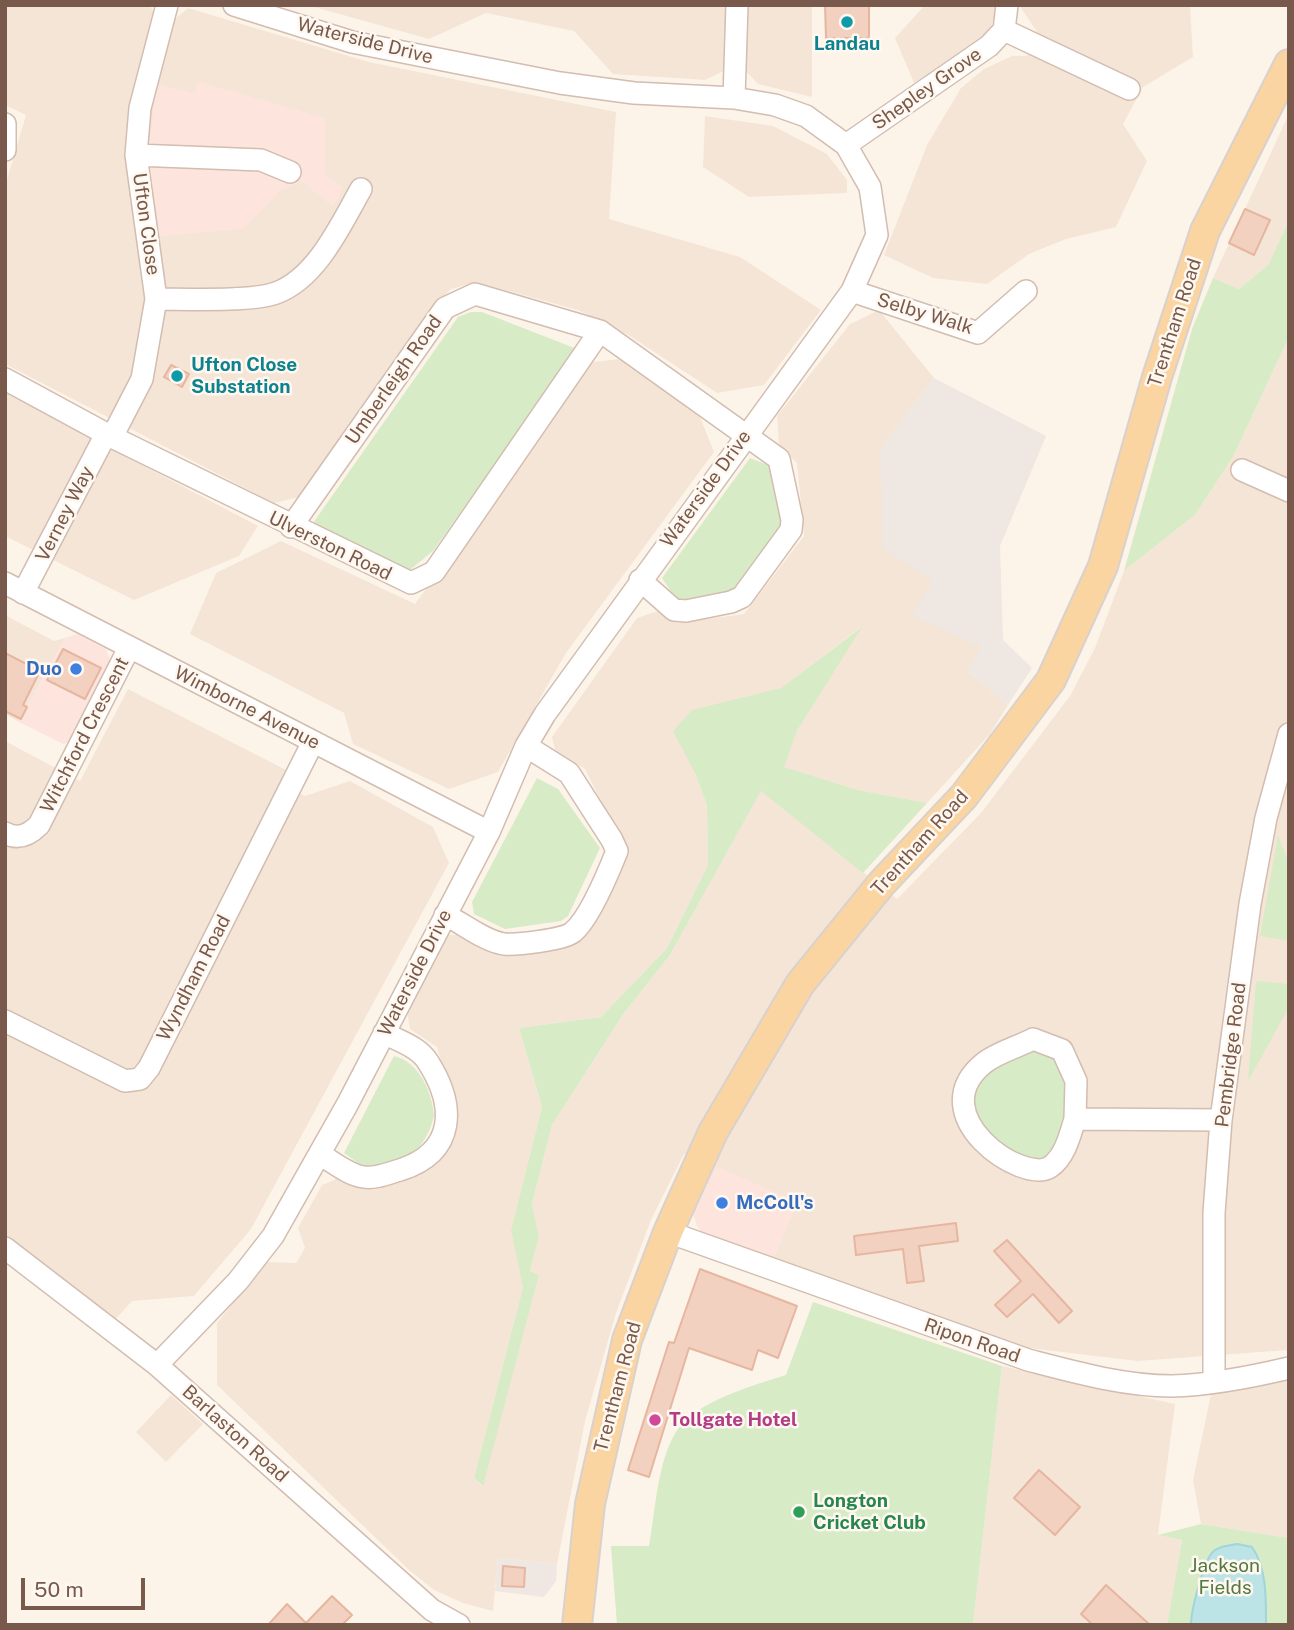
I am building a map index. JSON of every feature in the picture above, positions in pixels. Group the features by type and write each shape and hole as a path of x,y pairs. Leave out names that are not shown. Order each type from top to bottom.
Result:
{"main road":[{"name":"Trentham Road","path":"577,1625 590,1504 608,1414 627,1340 668,1232 713,1132 800,984 881,883 964,796 1051,680 1102,566 1157,377 1205,231 1289,64"}],"street":[{"name":"Ufton Close","path":"109,436 142,379 156,299 136,155 140,108 167,5"},
{"name":"Waterside Drive","path":"157,1365 238,1281 273,1237 321,1155 489,832 526,746 545,714 852,291 877,234 870,187 846,145 806,116 775,105 734,98 634,93 560,83 352,41 234,5"},
{"path":"734,98 737,5"},
{"path":"1007,5 1004,30 1129,89"},
{"name":"Shepley Grove","path":"846,145 989,46 1004,30"},
{"path":"5,124 5,150"},
{"path":"136,155 261,160 290,172"},
{"path":"156,299 233,298 276,293 305,274 326,247 361,189"},
{"name":"Selby Walk","path":"852,291 978,333 1026,291"},
{"name":"Umberleigh Road","path":"291,527 444,308 452,302 475,294 600,331 747,433 779,459 793,520 791,530 742,597 731,602 686,611 674,610 640,580"},
{"name":"Ulverston Road","path":"5,379 109,436 399,580 411,583 434,572 600,331"},
{"name":"Verney Way","path":"14,588 109,436"},
{"path":"1238,470 1289,491"},
{"name":"Wimborne Avenue","path":"14,588 489,832"},
{"name":"Witchford Crescent","path":"5,834 20,836 31,833 38,825 129,648"},
{"name":"Pembridge Road","path":"1214,1381 1214,1213 1221,1120 1250,904 1266,818 1289,734"},
{"name":"Wyndham Road","path":"5,1021 125,1082 140,1079 149,1068 313,742"},
{"path":"445,915 503,944 562,938 572,934 581,924 612,862 617,851 612,840 569,773 526,746"},
{"path":"321,1155 362,1178 385,1175 422,1163 443,1137 447,1118 445,1101 428,1061 414,1047 384,1033"},
{"path":"1033,1039 1062,1050 1076,1081 1075,1119 1067,1144 1050,1167 1038,1171 1022,1168 1004,1158 968,1123 962,1105 963,1091 984,1063 1033,1039"},
{"path":"1075,1119 1221,1120"},
{"name":"Ripon Road","path":"668,1232 1028,1360 1084,1374 1170,1386 1289,1368"},
{"name":"Barlaston Road","path":"5,1248 157,1365 432,1610 459,1625"}],"shaded area":[{"path":"5,5 150,5 152,10 175,19 188,8 369,62 616,112 609,219 740,257 821,310 764,385 717,393 630,336 578,310 476,282 451,289 434,306 300,497 274,503 5,364 5,186 26,115 5,105"},
{"path":"307,5 812,5 812,97 758,84 742,67 728,69 705,80 613,74 574,31 486,13 429,39"},
{"path":"925,5 997,7 989,35 914,83 895,38"},
{"path":"1019,5 1190,5 1193,57 1143,87 1123,124 1147,161 1116,227 1066,239 1029,254 987,284 933,278 884,255 927,145 961,88 984,69 1012,56 1027,56 1039,35"},
{"path":"197,81 325,118 325,174 343,188 333,207 301,181 279,192 243,229 160,236 148,158 156,83 195,94"},
{"path":"705,116 773,126 827,154 847,180 847,193 749,197 703,167"},
{"path":"1287,118 1289,220 1268,265 1239,289 1213,278"},
{"path":"879,310 934,378 880,449 933,581 982,648 967,670 1008,705 990,734 927,803 858,790 783,767 797,731 860,628 781,688 760,695 694,771 707,805 708,865 667,948 601,1017 519,1028 542,1107 511,1230 524,1283 474,1478 482,1486 539,1275 530,1271 539,1237 532,1204 552,1125 624,1013 670,955 761,790 897,899 981,813 1070,696 1095,648 1124,571 1195,515 1233,457 1289,337 1289,1350 1137,1361 1029,1348 771,1264 797,1202 684,1154 651,1220 616,1313 585,1421 557,1564 498,1558 493,1611 463,1603 434,1590 409,1570 217,1385 217,1323 266,1262 296,1263 305,1248 298,1228 322,1185 339,1178 430,1163 457,1120 437,1047 410,1029 407,1011 444,935 579,934 622,844 585,769 555,750 552,737 637,618 661,610 677,623 744,614 804,536 797,463 779,446 777,416 850,324"},
{"path":"621,359 700,417 714,452 566,653 498,772 449,789 353,744 344,713 190,634 216,573 281,541 415,604 593,362"},
{"path":"934,378 1046,436 1000,546 1003,640 1032,668 1008,705 967,670 982,647 912,616 933,581 883,549 880,449"},
{"path":"5,393 258,526 239,556 134,600 5,536"},
{"path":"5,615 54,641 65,638 19,722 5,714"},
{"path":"77,634 106,649 113,668 76,741 63,744 19,722 65,638"},
{"path":"128,689 288,771 279,784 305,796 350,781 433,827 449,863 251,1229 194,1296 132,1301 114,1321 5,1256 5,741 80,781"},
{"path":"715,1166 798,1202 771,1264 703,1234 697,1226 693,1215"},
{"path":"1002,1366 1175,1404 1158,1535 1182,1540 1167,1625 973,1625"},
{"path":"1289,1377 1289,1538 1201,1524 1193,1480 1211,1394"},
{"path":"171,1395 203,1424 166,1462 136,1432"},
{"path":"498,1558 557,1564 556,1581 544,1597 495,1591"}],"green space":[{"path":"1289,220 1289,337 1233,457 1195,515 1124,571 1192,329 1213,278 1239,289 1268,265"},
{"path":"471,312 482,312 577,349 433,551 411,569 402,569 313,523 458,317"},
{"path":"750,458 773,467 784,508 781,525 732,593 679,604 662,578"},
{"path":"862,627 797,731 784,767 858,790 927,803 863,873 761,791 670,955 624,1013 552,1125 532,1204 539,1237 530,1271 539,1275 483,1486 474,1478 523,1287 511,1230 542,1107 519,1028 601,1017 667,948 708,865 707,805 694,771 673,731 692,710 781,688"},
{"path":"537,778 558,789 600,848 568,916 561,921 505,929 474,914 472,902"},
{"path":"1278,835 1289,864 1289,941 1260,936"},
{"path":"1256,981 1289,984 1289,1007 1248,1081"},
{"path":"1034,1042 1060,1053 1073,1082 1056,1156 1024,1165 971,1122 967,1092 987,1066"},
{"path":"394,1056 411,1064 423,1079 434,1116 430,1129 418,1148 401,1159 365,1168 344,1153"},
{"name":"Longton Cricket Club","path":"813,1302 1002,1366 973,1625 617,1625 611,1546 649,1546 662,1468 672,1438 689,1417 714,1401 786,1375"},
{"name":"Jackson Fields","path":"1201,1524 1289,1538 1289,1625 1167,1625 1182,1540 1158,1535"}],"water":[{"path":"1237,1544 1252,1547 1261,1565 1265,1584 1266,1625 1191,1625 1198,1588 1211,1554 1219,1548"}],"building":[{"name":"Landau","path":"825,5 869,5 869,38 826,38"},
{"path":"1245,209 1270,220 1254,255 1229,243"},
{"name":"Ufton Close Substation","path":"171,365 189,374 182,387 164,377"},
{"path":"63,649 101,668 85,699 47,680"},
{"path":"5,653 40,671 23,705 27,707 21,719 5,711"},
{"path":"956,1223 958,1241 919,1246 924,1281 907,1283 903,1249 856,1255 854,1236"},
{"path":"1007,1240 1072,1311 1059,1323 1033,1294 1007,1317 995,1305 1021,1281 994,1251"},
{"name":"Tollgate Hotel","path":"700,1269 797,1306 778,1358 758,1350 752,1370 689,1348 649,1477 628,1470 669,1342 674,1343"},
{"path":"1039,1470 1080,1507 1055,1535 1014,1498"},
{"path":"503,1566 525,1568 524,1587 502,1586"},
{"path":"1106,1585 1150,1625 1093,1625 1081,1614"},
{"path":"332,1596 352,1615 342,1625 268,1625 287,1604 306,1623"}],"place":[{"name":"Landau","path":"847,22"},
{"name":"Ufton Close Substation","path":"177,376"},
{"name":"Duo","path":"76,669"},
{"name":"McColl's","path":"722,1203"},
{"name":"Tollgate Hotel","path":"655,1420"},
{"name":"Longton Cricket Club","path":"799,1512"}]}
